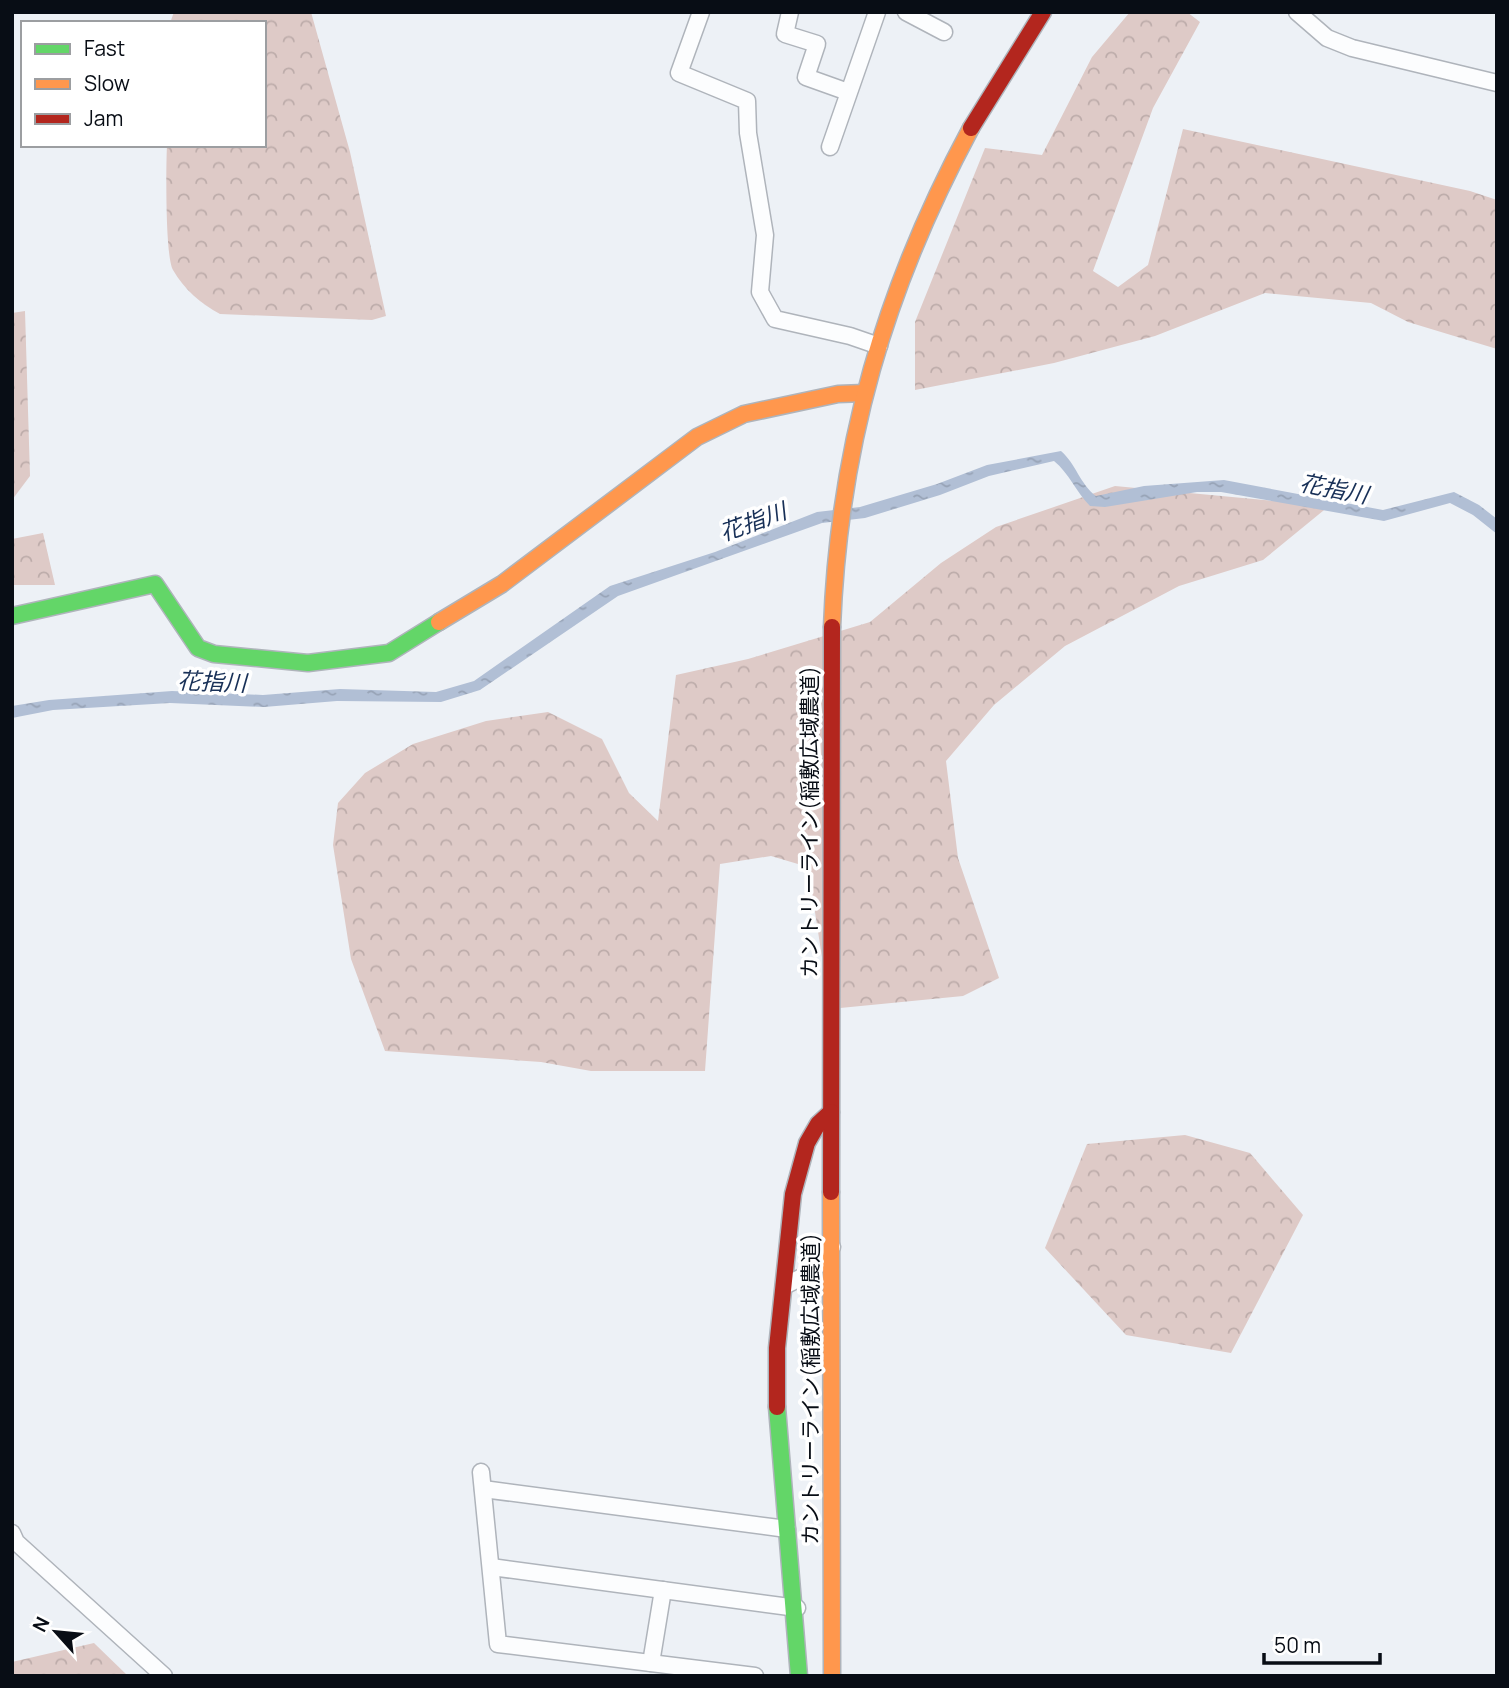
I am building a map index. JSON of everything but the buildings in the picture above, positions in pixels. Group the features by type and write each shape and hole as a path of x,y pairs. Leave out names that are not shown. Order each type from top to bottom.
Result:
{"street":[{"path":"701,12 679,73 747,101 748,133 765,235 760,292 775,319 850,336 879,346"},
{"path":"790,12 785,34 817,44 806,78 848,92"},
{"path":"831,147 877,12"},
{"name":"カントリーライン(稲敷広域農道)","path":"832,1676 831,602 844,485 879,346 923,226 950,168 1043,12"},
{"path":"1297,12 1327,38 1352,48 1497,83"},
{"path":"912,13 944,32"},
{"path":"12,616 155,584 198,648 214,654 308,663 389,653 502,584 697,437 744,414 838,394 865,393"},
{"path":"799,1676 797,1608 788,1529 776,1366 785,1255 801,1157 815,1126 831,1112"},
{"path":"783,1286 812,1272 832,1247"},
{"path":"755,1676 498,1644 482,1480 788,1529"},
{"path":"12,1533 16,1542 164,1676"},
{"path":"491,1567 797,1608"},
{"path":"651,1663 663,1590"}],"green space":[{"path":"174,12 311,12 350,152 386,316 372,320 220,314 206,306 177,277 170,261 169,248 167,147 266,147 266,21 171,21"},
{"path":"1130,12 1187,12 1200,22 1153,108 1093,271 1118,287 1148,265 1183,129 1470,191 1497,200 1497,349 1408,322 1371,303 1265,293 1155,336 1054,363 915,390 915,322 985,148 1042,155 1092,57"},
{"path":"25,311 30,476 12,500 12,313"},
{"path":"1115,486 1329,506 1263,560 1179,586 1065,646 994,705 946,761 958,858 999,978 963,996 830,1009 808,867 771,856 720,864 705,1071 591,1071 541,1062 385,1051 351,959 333,845 338,803 365,773 413,744 486,721 548,712 602,739 629,793 658,821 676,675 748,659 870,622 941,563 996,527"},
{"path":"43,533 55,585 12,585 12,539"},
{"path":"1185,1135 1250,1153 1303,1215 1231,1353 1126,1335 1045,1248 1087,1144"},
{"path":"94,1643 128,1676 12,1676 12,1662"}],"water":[{"name":"花指川","path":"1061,451 1096,496 1144,486 1224,480 1383,510 1454,492 1479,505 1497,519 1497,534 1473,515 1450,503 1384,521 1221,492 1197,492 1105,507 1090,506 1054,461 989,476 940,495 865,518 822,523 618,596 480,690 441,702 337,701 264,707 170,703 53,710 12,718 12,706 49,700 172,691 263,695 340,689 436,692 474,681 610,586 715,552 817,512 860,507 937,484 987,465"}],"traffic: fast":[{"path":"12,616 155,584 198,648 214,654 308,663 389,653 439,622"},
{"path":"777,1407 799,1676"}],"traffic: slow":[{"path":"832,627 836,560 845,495 856,431 872,369 914,248 971,128"},
{"path":"439,622 502,584 697,437 744,414 838,394 865,393"},
{"path":"831,1192 832,1676"}],"traffic: jam":[{"path":"971,128 1043,12"},
{"path":"831,1192 832,627"},
{"path":"777,1407 777,1348 793,1194 807,1143 818,1124 831,1112"}]}
